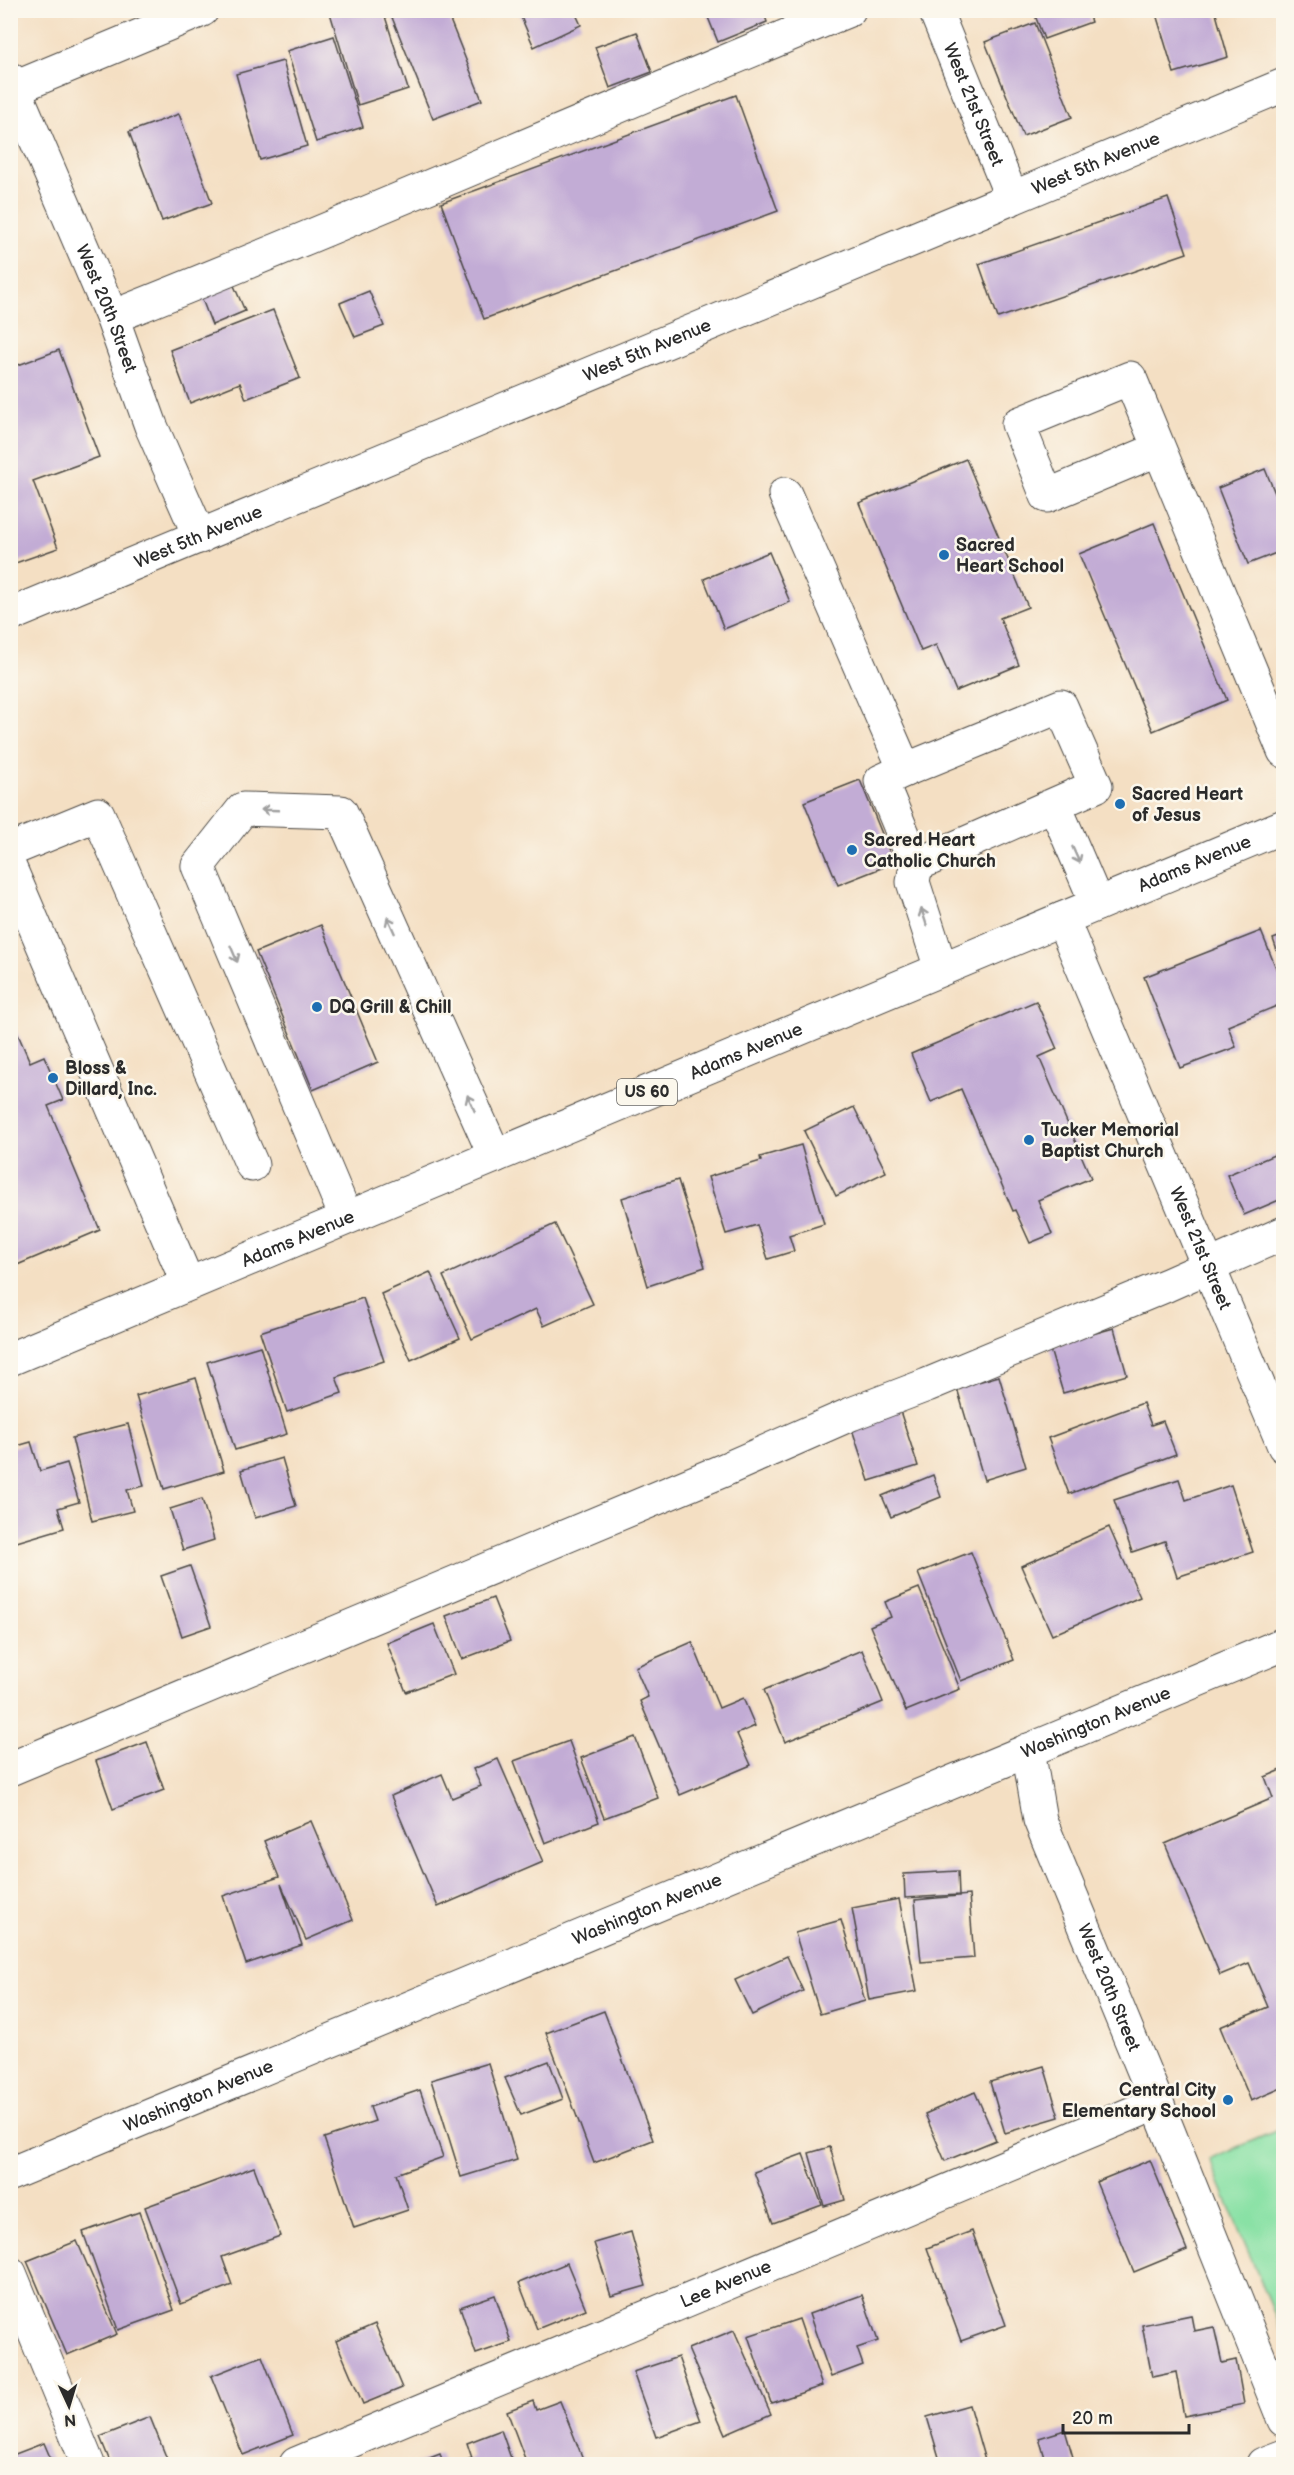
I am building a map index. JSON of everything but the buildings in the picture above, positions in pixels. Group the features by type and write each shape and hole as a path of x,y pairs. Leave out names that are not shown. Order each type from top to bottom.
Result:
{"street":[{"path":"12,86 202,10"},
{"path":"112,317 849,10"},
{"name":"West 21st Street","path":"935,10 1012,198"},
{"name":"West 20th Street","path":"12,86 112,317 151,426 200,537"},
{"name":"West 5th Avenue","path":"10,615 1284,86"},
{"path":"1159,449 1284,751"},
{"path":"785,494 905,770"},
{"path":"916,865 1055,806 1096,786 1061,706 881,781 916,865 913,882 941,969"},
{"path":"1055,806 1097,904"},
{"path":"346,1217 198,866 243,809 341,812 495,1156"},
{"path":"10,850 98,814 252,1165"},
{"name":"Adams Avenue","path":"10,1359 1284,826"},
{"path":"10,868 188,1284"},
{"name":"West 21st Street","path":"1062,919 1284,1446"},
{"path":"10,1770 851,1414 927,1385 1209,1268 1284,1233"},
{"name":"Washington Avenue","path":"10,2174 1284,1644"},
{"name":"West 20th Street","path":"1028,1750 1040,1820 1284,2420"},
{"name":"Lee Avenue","path":"296,2464 1157,2103"},
{"path":"10,2273 88,2464"},
{"path":"1263,2464 1284,2456"}],"green space":[{"path":"1283,2128 1283,2334 1209,2159"}],"place":[{"name":"Sacred Heart School","path":"944,555"},
{"name":"Sacred Heart of Jesus","path":"1120,804"},
{"name":"Sacred Heart Catholic Church","path":"852,850"},
{"name":"DQ Grill & Chill","path":"317,1007"},
{"name":"Bloss & Dillard, Inc.","path":"53,1078"},
{"name":"Tucker Memorial Baptist Church","path":"1029,1140"},
{"name":"Central City Elementary School","path":"1228,2100"}]}
